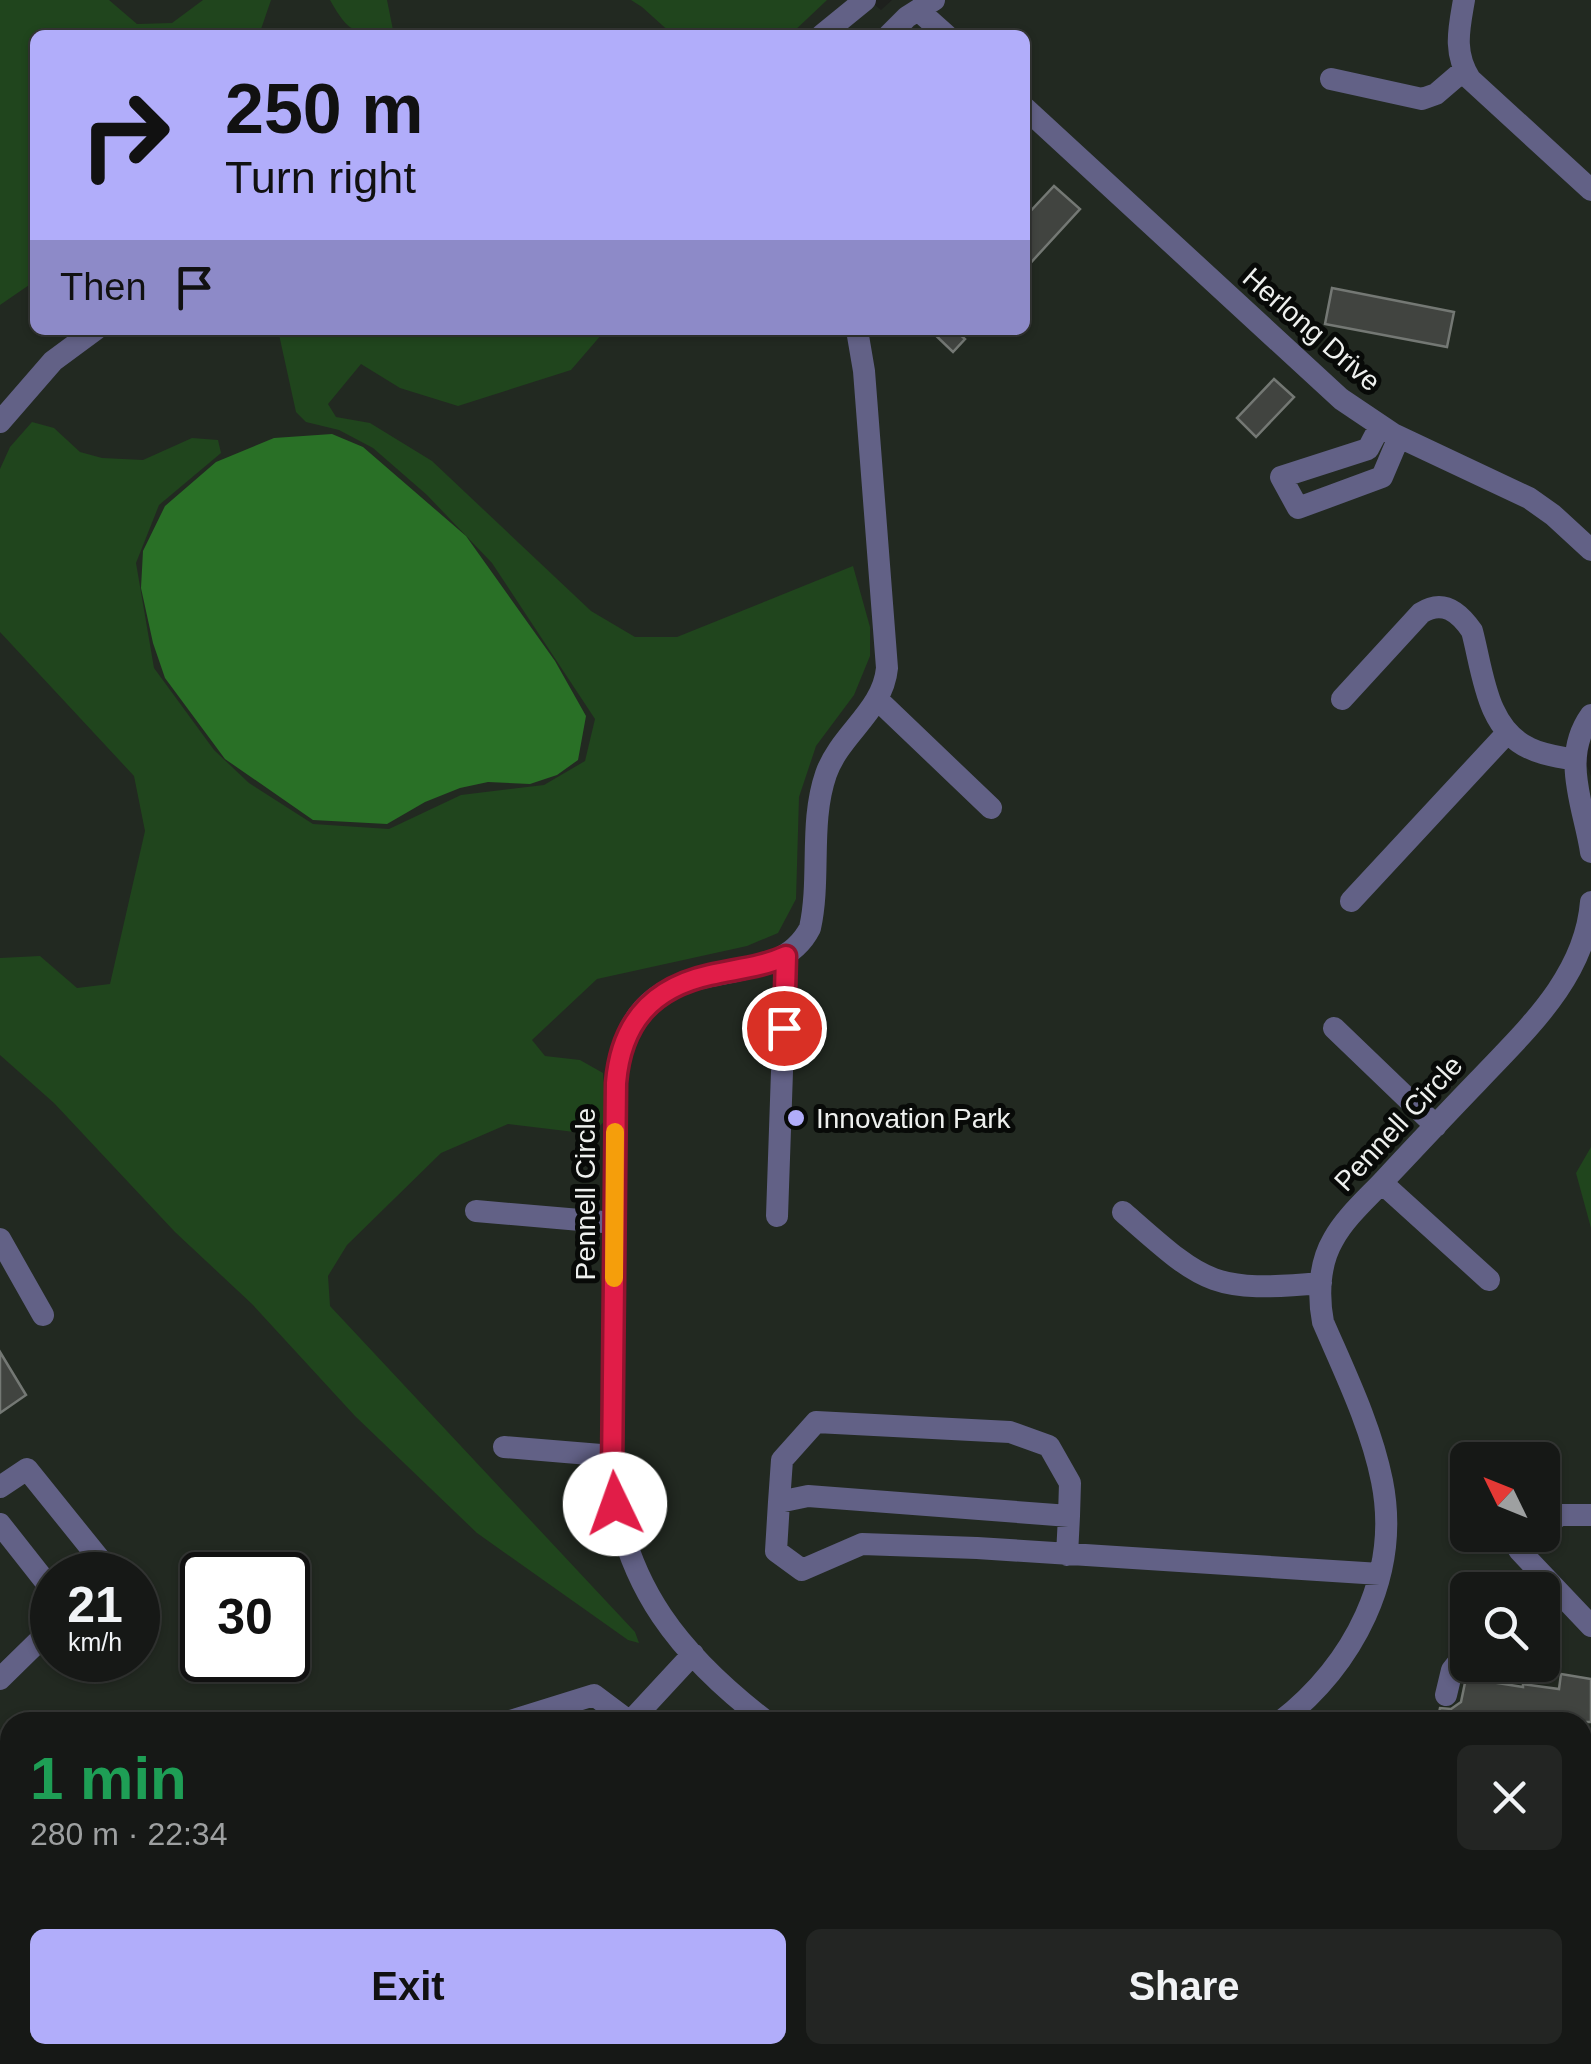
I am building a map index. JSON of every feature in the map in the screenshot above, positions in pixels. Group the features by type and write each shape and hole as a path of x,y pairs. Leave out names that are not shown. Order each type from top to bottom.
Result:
{"street":[{"path":"828,30 865,0"},
{"path":"1464,0 1457,41 1464,70 1591,190"},
{"path":"894,30 926,5 943,30"},
{"path":"1330,79 1422,99 1436,94 1464,70"},
{"name":"Herlong Drive","path":"1030,113 1341,399 1390,431 1529,498 1554,515 1591,550"},
{"path":"0,422 53,361 88,335"},
{"path":"777,1216 786,956 810,928 826,774 838,748 878,700 887,668 858,335"},
{"path":"1390,431 1382,477 1298,508 1281,477 1368,449 1390,431"},
{"path":"1342,698 1421,613 1446,607 1472,631 1494,713 1508,732 1531,750 1575,760"},
{"path":"878,700 991,808"},
{"path":"1591,715 1577,742 1575,760 1576,784 1591,852"},
{"path":"1351,901 1508,732"},
{"name":"Pennell Circle","path":"1291,1712 1320,1686 1354,1641 1380,1574 1386,1524 1382,1483 1368,1434 1319,1301 1332,1241 1382,1182 1545,1009 1586,946 1591,902"},
{"name":"Pennell Circle","path":"756,1712 694,1654 654,1606 628,1555 615,1504 612,1456 616,1083 622,1044 654,1000 672,988 707,975 763,965 786,956"},
{"path":"1334,1028 1436,1126"},
{"path":"1382,1182 1489,1280"},
{"path":"476,1211 614,1224"},
{"path":"1123,1212 1183,1265 1210,1280 1248,1288 1321,1283"},
{"path":"0,1238 43,1315"},
{"path":"1067,1555 1070,1483 1049,1446 1010,1432 816,1422 782,1460 776,1551 802,1570 862,1544 1380,1574"},
{"path":"504,1448 612,1456"},
{"path":"0,1488 27,1470 94,1552"},
{"path":"779,1502 808,1496 1069,1516"},
{"path":"1560,1515 1591,1516"},
{"path":"0,1524 30,1562"},
{"path":"1560,1602 1591,1626"},
{"path":"0,1679 30,1650"},
{"path":"639,1712 694,1654"},
{"path":"1446,1695 1450,1678"},
{"path":"538,1712 594,1694 617,1712"}],"shaded area":[{"name":"Innovation Park","path":"0,0 869,0 881,10 892,0 1591,0 1591,743 1585,761 1591,776 1591,1712 0,1712"},
{"path":"0,0 109,0 137,24 172,23 203,0 271,0 261,30 30,30 30,284 0,305"},
{"path":"330,0 387,0 393,30 355,30"},
{"path":"631,0 827,0 795,30 667,30"},
{"path":"279,335 601,335 571,370 458,406 400,388 361,364 328,404 336,417 370,423 432,461 591,611 635,637 677,637 853,566 870,627 870,656 854,695 816,746 799,797 796,899 778,933 747,946 597,979 532,1040 545,1056 580,1060 603,1073 606,1120 591,1134 508,1124 441,1153 347,1245 328,1276 330,1306 635,1632 639,1643 628,1640 477,1533 355,1416 252,1304 175,1232 54,1103 0,1055 0,958 40,956 77,988 110,984 145,831 134,776 0,632 0,469 10,447 32,422 54,428 80,452 102,458 143,460 192,438 218,440 221,453 159,505 136,563 154,668 214,750 249,783 313,824 389,829 461,795 544,785 585,761 595,719 492,563 427,495 373,448 339,430 306,422 296,412"},
{"path":"332,434 363,447 466,536 555,661 586,716 578,760 557,775 530,784 488,782 460,788 387,824 313,820 225,759 165,678 141,588 143,551 165,506 216,462 274,438"},
{"path":"1591,1147 1591,1228 1576,1173"}],"building":[{"path":"1054,186 1080,209 1030,264 1030,212"},
{"path":"1332,288 1454,312 1447,347 1325,324"},
{"path":"935,335 961,335 965,339 953,352"},
{"path":"1274,379 1294,397 1256,437 1237,418"},
{"path":"0,1352 26,1395 0,1413"},
{"path":"1561,1674 1591,1679 1591,1712 1439,1712 1440,1708 1451,1709 1461,1702 1465,1682 1559,1689"}],"slow traffic":[{"path":"614,1278 615,1132"}],"place":[{"name":"Innovation Park","path":"796,1118"}],"route":[{"path":"615,1504 612,1476 616,1083 622,1044 641,1013 672,988 689,980 763,965 786,956 784,1028"}]}
